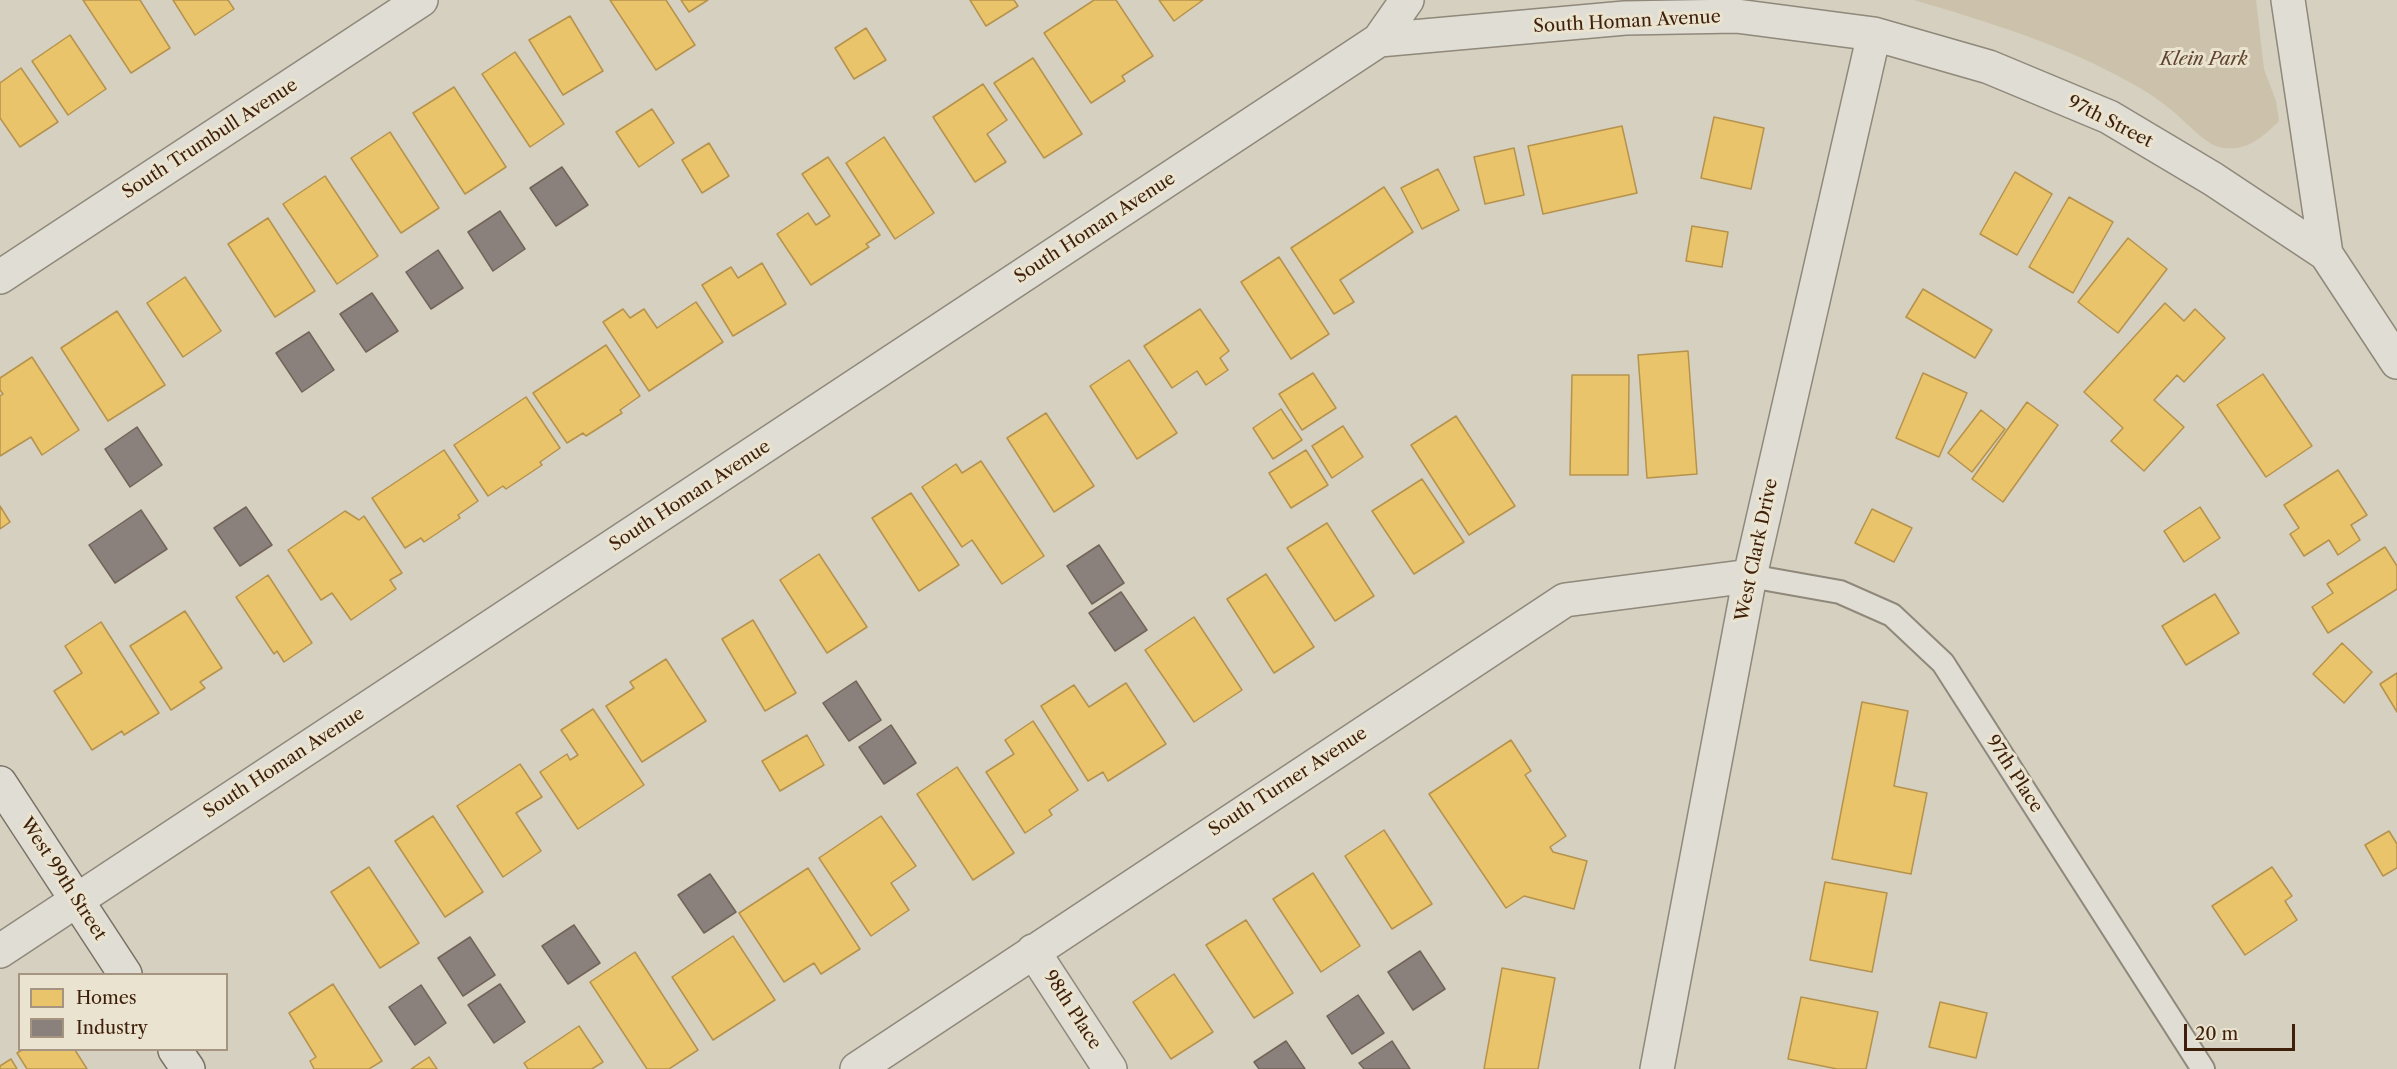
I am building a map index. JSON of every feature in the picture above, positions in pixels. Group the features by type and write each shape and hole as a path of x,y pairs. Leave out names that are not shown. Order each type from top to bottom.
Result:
{"street":[{"name":"South Trumbull Avenue","path":"0,277 421,0"},
{"name":"South Homan Avenue","path":"0,951 1379,40 1407,0"},
{"name":"97th Street","path":"2288,0 2326,254"},
{"name":"South Homan Avenue","path":"1379,40 1625,18 1736,16 1874,34"},
{"name":"97th Street","path":"1874,34 1989,67 2109,117 2213,179 2326,254 2397,362"},
{"name":"West Clark Drive","path":"1657,1069 1750,576 1874,34"},
{"name":"South Turner Avenue","path":"857,1069 1565,600 1750,576"},
{"name":"West 99th Street","path":"0,783 124,973"},
{"name":"98th Place","path":"1033,951 1110,1069"},
{"path":"176,1051 188,1069"}],"lane":[{"name":"97th Place","path":"1750,576 1840,592 1892,615 1943,663 2202,1069"}],"green space":[{"name":"Klein Park","path":"1914,0 2256,0 2264,69 2276,101 2279,121 2252,143 2237,148 2219,147 2200,136 2156,98 2105,69 2025,36"}],"building: Homes":[{"path":"83,0 140,0 170,48 131,73"},
{"path":"173,0 228,0 234,9 195,35"},
{"path":"610,0 666,0 695,45 656,70"},
{"path":"681,0 708,0 689,12"},
{"path":"970,0 1014,0 1018,6 986,26"},
{"path":"1094,0 1116,0 1153,56 1122,76 1125,81 1091,103 1044,33"},
{"path":"1159,0 1203,0 1174,21"},
{"path":"570,16 603,71 563,95 529,40"},
{"path":"866,28 886,60 854,79 835,48"},
{"path":"70,35 106,89 68,115 32,61"},
{"path":"515,52 564,124 530,147 482,74"},
{"path":"1033,58 1082,134 1044,158 994,83"},
{"path":"21,68 58,122 20,147 0,118 0,83"},
{"path":"983,84 1007,120 987,134 1006,162 975,182 933,117"},
{"path":"454,87 506,167 465,194 413,113"},
{"path":"652,109 674,143 639,167 616,132"},
{"path":"1714,117 1764,128 1751,189 1701,178"},
{"path":"1622,126 1637,193 1543,214 1528,146"},
{"path":"390,132 439,208 401,233 351,158"},
{"path":"884,137 934,213 895,239 846,163"},
{"path":"709,143 729,176 702,193 682,160"},
{"path":"1514,148 1524,195 1485,204 1474,157"},
{"path":"828,157 880,235 866,244 869,247 811,285 777,234 808,213 816,225 830,216 802,174"},
{"path":"1438,169 1459,210 1422,229 1401,188"},
{"path":"2015,172 2052,194 2017,255 1980,234"},
{"path":"325,176 378,256 337,284 283,204"},
{"path":"1384,187 1413,232 1340,280 1354,302 1334,314 1291,248"},
{"path":"2069,197 2113,222 2073,293 2029,267"},
{"path":"268,218 315,291 275,317 228,244"},
{"path":"1692,226 1728,232 1722,267 1686,261"},
{"path":"2128,238 2167,269 2118,333 2078,302"},
{"path":"1279,257 1329,334 1291,359 1241,282"},
{"path":"762,263 786,304 733,336 702,285 731,267 738,278"},
{"path":"185,277 221,331 183,357 147,303"},
{"path":"1923,289 1992,330 1975,358 1906,317"},
{"path":"696,302 723,342 649,391 603,322 623,309 630,318 644,309 657,328"},
{"path":"2165,303 2184,321 2195,309 2225,338 2184,382 2177,375 2154,400 2184,427 2144,471 2111,441 2123,428 2084,392"},
{"path":"1200,309 1229,351 1220,358 1228,370 1206,385 1197,371 1172,388 1144,346"},
{"path":"117,311 165,385 108,421 61,348"},
{"path":"606,345 640,396 620,410 622,413 586,436 583,433 567,443 533,393"},
{"path":"1688,351 1697,474 1647,478 1638,355"},
{"path":"32,357 79,430 42,455 31,437 0,456 0,396 3,394 0,390 0,378"},
{"path":"1129,360 1177,433 1137,459 1090,386"},
{"path":"1313,373 1336,408 1302,430 1279,394"},
{"path":"1923,373 1967,393 1939,457 1896,438"},
{"path":"2263,374 2312,446 2266,477 2217,405"},
{"path":"1572,375 1629,375 1628,475 1570,475"},
{"path":"526,397 560,448 540,462 542,465 506,489 503,486 488,496 454,445"},
{"path":"2027,402 2058,425 2003,502 1972,479"},
{"path":"1281,409 1302,440 1273,459 1253,428"},
{"path":"1981,410 2005,429 1972,472 1948,453"},
{"path":"1046,413 1094,486 1054,512 1007,438"},
{"path":"1456,416 1515,506 1469,535 1411,445"},
{"path":"1343,426 1363,457 1332,478 1312,446"},
{"path":"444,450 478,501 458,515 460,518 424,542 421,538 405,548 372,498"},
{"path":"1306,450 1328,485 1291,508 1269,473"},
{"path":"981,461 1044,556 1002,584 972,540 962,547 922,487 956,464 962,473"},
{"path":"2338,470 2367,515 2351,525 2360,540 2338,555 2329,540 2304,556 2290,534 2299,528 2284,505"},
{"path":"1422,479 1464,542 1414,574 1372,511"},
{"path":"911,493 959,565 919,591 872,518"},
{"path":"0,506 10,522 0,529"},
{"path":"2200,507 2220,538 2184,562 2164,531"},
{"path":"1872,509 1912,528 1894,562 1855,543"},
{"path":"345,511 359,520 364,516 402,573 390,580 396,589 351,620 332,593 321,600 288,550"},
{"path":"1327,523 1374,596 1335,621 1287,548"},
{"path":"2385,547 2397,566 2397,589 2328,633 2312,607 2333,593 2327,584"},
{"path":"819,554 867,627 827,653 780,580"},
{"path":"1266,574 1314,647 1274,673 1227,599"},
{"path":"268,575 312,643 284,662 277,651 274,654 236,597"},
{"path":"2215,594 2239,633 2186,665 2162,626"},
{"path":"185,611 222,668 200,682 205,688 171,710 130,646"},
{"path":"1194,617 1242,690 1194,722 1145,650"},
{"path":"753,620 796,693 765,711 722,639"},
{"path":"101,622 159,713 124,735 122,731 92,750 54,691 82,673 65,646"},
{"path":"2342,643 2372,672 2344,703 2313,674"},
{"path":"666,659 706,721 642,762 606,706 634,688 630,682"},
{"path":"2397,673 2397,712 2380,684"},
{"path":"1126,683 1166,744 1108,781 1103,772 1088,781 1041,706 1074,685 1089,707"},
{"path":"1862,702 1908,711 1894,786 1927,793 1911,874 1832,859"},
{"path":"593,709 644,785 578,829 540,772 567,754 570,760 578,755 561,730"},
{"path":"1033,721 1078,790 1049,810 1052,815 1025,833 986,772 1014,754 1005,740"},
{"path":"807,735 824,765 780,791 762,761"},
{"path":"1511,740 1531,771 1525,775 1566,836 1550,847 1553,852 1587,861 1574,909 1524,896 1506,908 1429,794"},
{"path":"520,764 542,797 516,813 541,851 503,877 457,806"},
{"path":"957,767 1014,853 973,880 917,794"},
{"path":"433,816 483,892 445,917 395,841"},
{"path":"881,816 916,866 891,883 909,910 871,936 819,858"},
{"path":"1384,830 1432,904 1392,929 1345,856"},
{"path":"2389,831 2397,844 2397,868 2383,876 2365,845"},
{"path":"369,867 419,943 380,968 331,892"},
{"path":"2272,867 2292,896 2285,901 2297,920 2245,955 2212,906"},
{"path":"808,868 860,949 821,974 814,963 784,982 739,913"},
{"path":"1313,873 1360,946 1321,972 1273,899"},
{"path":"1825,882 1887,893 1872,972 1810,960"},
{"path":"1246,920 1293,993 1254,1018 1206,945"},
{"path":"733,936 775,1000 713,1040 672,977"},
{"path":"635,952 698,1050 669,1069 647,1069 590,982"},
{"path":"1502,968 1555,978 1538,1069 1484,1069"},
{"path":"1174,974 1213,1032 1171,1059 1133,1002"},
{"path":"333,984 382,1061 369,1069 314,1069 310,1061 316,1057 289,1013"},
{"path":"1801,997 1878,1012 1866,1069 1837,1069 1788,1059"},
{"path":"1940,1002 1987,1013 1976,1058 1929,1047"},
{"path":"579,1026 603,1062 592,1069 528,1069 524,1063"},
{"path":"20,1051 76,1051 87,1069 27,1069 17,1053"},
{"path":"429,1057 437,1069 411,1069"},
{"path":"11,1059 17,1069 0,1069 0,1066"}],"building: Industry":[{"path":"562,167 588,205 556,226 530,188"},
{"path":"500,211 525,249 493,271 468,232"},
{"path":"438,250 463,288 431,309 406,272"},
{"path":"372,293 398,331 366,352 340,314"},
{"path":"309,332 334,370 302,392 276,353"},
{"path":"137,427 162,465 130,487 105,449"},
{"path":"246,507 272,545 240,566 214,528"},
{"path":"141,510 167,549 115,583 89,545"},
{"path":"1099,545 1124,583 1092,604 1067,566"},
{"path":"1121,592 1147,630 1115,651 1089,613"},
{"path":"856,681 881,720 849,741 823,703"},
{"path":"891,725 916,763 884,784 859,747"},
{"path":"710,874 736,912 704,933 678,895"},
{"path":"574,925 600,963 568,984 542,946"},
{"path":"470,937 495,975 463,996 438,958"},
{"path":"1420,951 1445,989 1413,1010 1388,972"},
{"path":"500,984 525,1022 494,1043 468,1005"},
{"path":"421,985 446,1023 415,1045 389,1007"},
{"path":"1358,995 1384,1033 1352,1054 1327,1016"},
{"path":"1286,1041 1305,1069 1259,1069 1254,1062"},
{"path":"1392,1041 1410,1069 1364,1069 1359,1063"}]}
